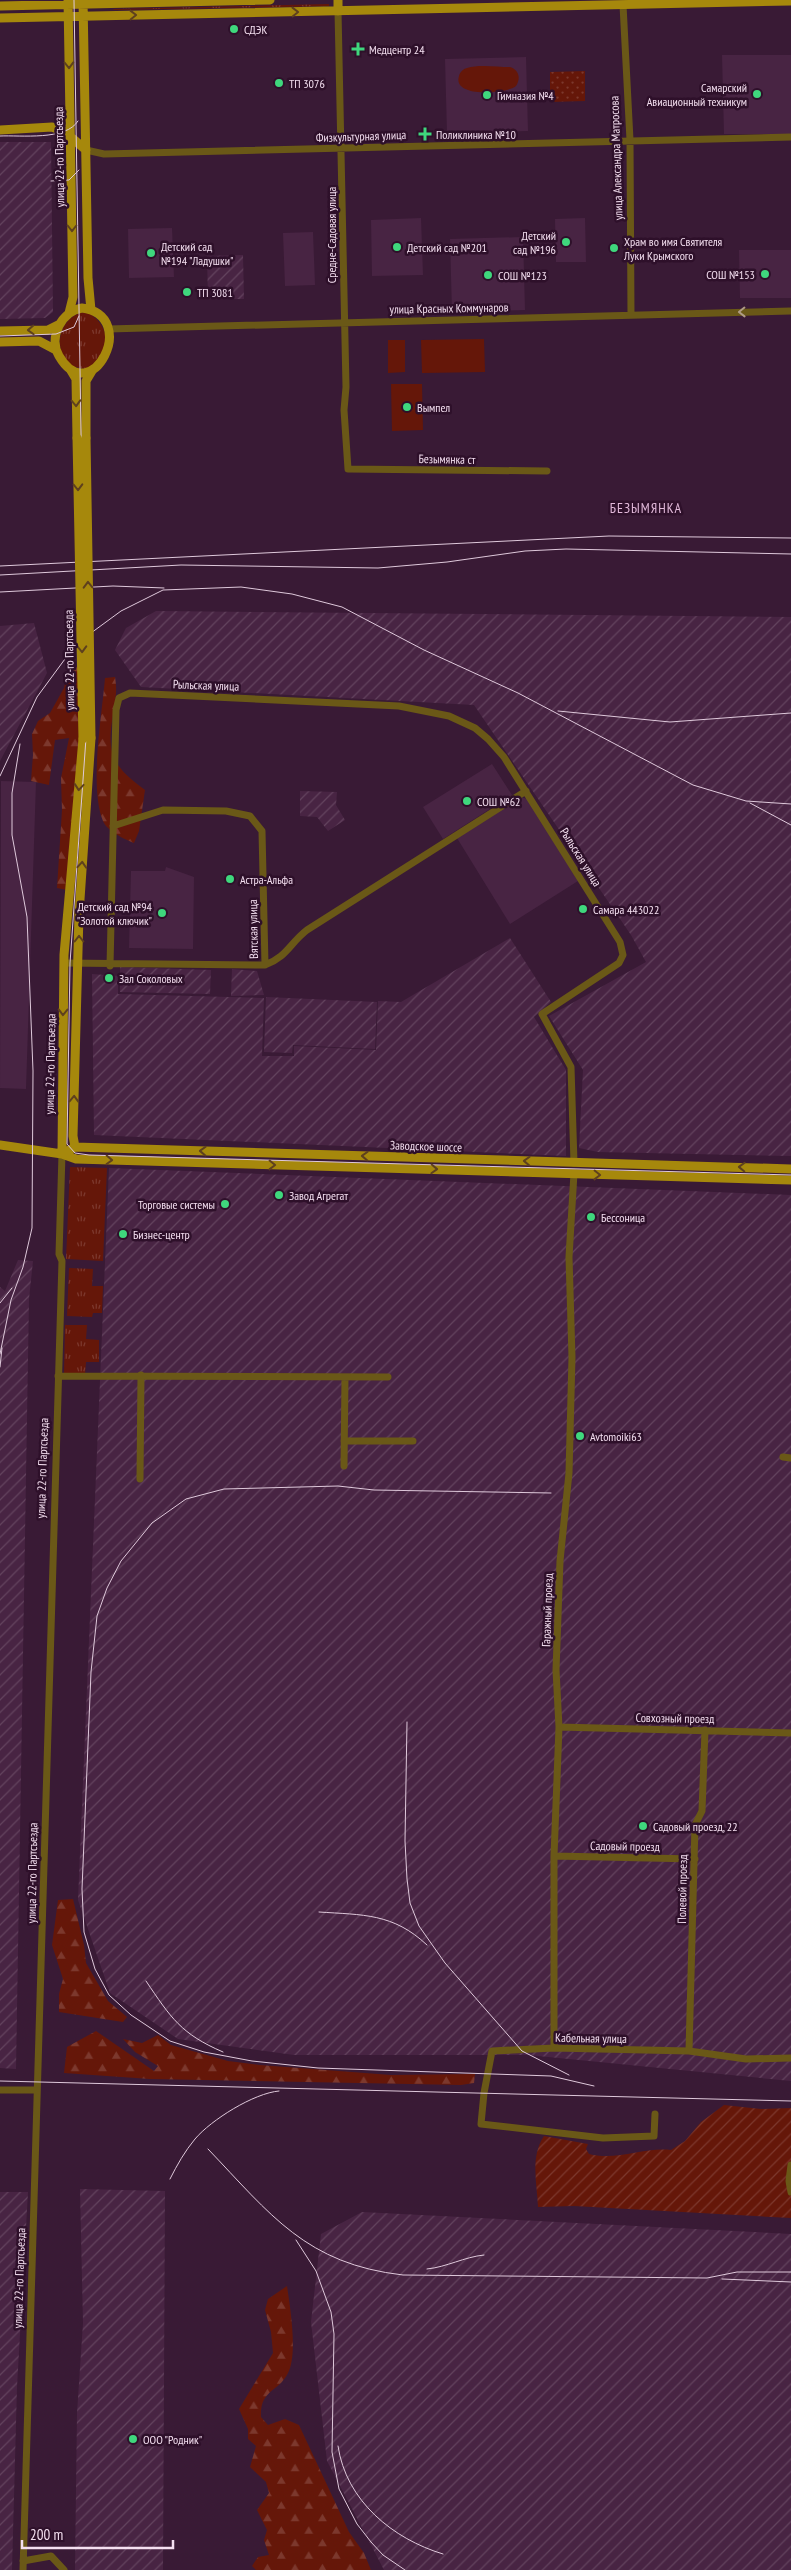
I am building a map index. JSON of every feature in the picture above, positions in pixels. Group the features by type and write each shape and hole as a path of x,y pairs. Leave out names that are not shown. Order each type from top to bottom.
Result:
{"main road":[{"path":"0,6 34,6 83,2 114,4 270,0"},
{"name":"Средне-Садовая улица","path":"338,0 338,12"},
{"path":"0,18 338,12 623,3 791,1"},
{"path":"83,2 88,278 91,310"},
{"name":"улица 22-го Партсъезда","path":"69,3 73,297 69,313"},
{"path":"114,4 108,9 115,16"},
{"path":"34,6 42,11 35,17"},
{"path":"0,130 52,127 71,137 86,150"},
{"path":"0,342 39,341 56,350 70,369 82,373 92,371 107,352 110,343 108,328 101,317 91,310 79,308 69,313 60,324 56,334 56,350"},
{"path":"0,331 48,330 60,324"},
{"name":"улица 22-го Партсъезда","path":"70,369 76,379 82,438 87,738 79,914 73,1136 75,1147"},
{"name":"улица 22-го Партсъезда","path":"82,438 86,381 92,371"},
{"name":"улица 22-го Партсъезда","path":"62,1154 64,964 87,738"},
{"name":"Заводское шоссе","path":"0,1146 62,1154 76,1159 791,1180"},
{"path":"62,1154 75,1147"},
{"name":"Заводское шоссе","path":"75,1147 574,1164 791,1168"},
{"path":"316,1155 316,1165"},
{"path":"574,1164 574,1174"}],"street":[{"name":"улица Александра Матросова","path":"623,3 630,140 631,315"},
{"name":"Средне-Садовая улица","path":"338,12 343,149 344,321 348,469"},
{"name":"Физкультурная улица","path":"86,150 104,154 791,137"},
{"name":"улица Красных Коммунаров","path":"108,328 791,311"},
{"name":"Безымянка ст","path":"348,469 547,471"},
{"name":"Рыльская улица","path":"110,966 116,710 120,698 130,693 385,704 449,716 475,728 488,739 504,758 620,942 623,955 619,963 542,1014 571,1067 574,1164"},
{"path":"64,964 110,966 265,965 287,953 297,938 306,930 526,791"},
{"name":"Вятская улица","path":"113,826 162,810 226,811 250,816 262,831 265,965"},
{"name":"улица 22-го Партсъезда","path":"23,2570 26,2530 62,1261 59,1254 62,1154"},
{"name":"Гаражный проезд","path":"554,2048 554,1856 559,1727 556,1670 560,1562 569,1473 572,1357 569,1257 574,1174"},
{"path":"140,1480 141,1375"},
{"path":"58,1376 388,1377"},
{"path":"344,1466 345,1376"},
{"path":"344,1441 413,1440"},
{"path":"783,1457 791,1458"},
{"name":"Совхозный проезд","path":"559,1727 791,1733"},
{"name":"Полевой проезд","path":"689,2051 695,1825 702,1811 705,1730"},
{"name":"Садовый проезд","path":"554,1856 695,1859"},
{"name":"Кабельная улица","path":"655,2114 654,2136 603,2138 482,2124 484,2093 492,2051 554,2048 689,2051 746,2059 791,2058"},
{"path":"0,2090 37,2090"},
{"path":"791,2165 789,2181 791,2192"},
{"path":"23,2561 51,2556 64,2570"}],"shaded area":[{"name":"Самарский Авиационный техникум","path":"722,55 791,55 791,134 724,134"},
{"name":"Гимназия №4","path":"526,57 528,131 447,133 445,59"},
{"path":"0,142 51,142 53,312 45,318 0,319"},
{"name":"Детский сад №201","path":"421,218 423,275 372,276 371,220"},
{"path":"585,218 586,262 556,262 555,219"},
{"name":"Детский сад №194 \"Ладушки\"","path":"172,228 174,277 129,278 128,229"},
{"path":"313,232 315,285 285,286 283,233"},
{"name":"СОШ №123","path":"523,237 525,310 452,312 450,239"},
{"name":"СОШ №153","path":"739,250 791,250 791,298 740,298"},
{"path":"243,255 244,299 208,299 207,256"},
{"path":"156,611 791,617 791,1156 598,1152 579,1148 583,1070 549,1016 646,962 631,935 474,705 141,687 115,650 126,628"},
{"path":"34,623 47,673 0,761 0,626"},
{"name":"СОШ №62","path":"492,764 512,795 443,839 423,807"},
{"path":"1,781 36,782 26,1089 0,1088"},
{"path":"300,791 337,792 336,805 345,820 328,831 317,817 300,816"},
{"path":"520,797 528,799 578,881 510,924 457,838"},
{"name":"Детский сад №94 \"Золотой ключик\"","path":"166,867 194,877 193,949 129,948 131,871 165,871"},
{"path":"510,938 551,1002 534,1017 566,1070 566,1156 94,1135 92,974 118,976 118,994 264,998 262,1056 294,1056 294,1046 376,1050 378,1001 401,1002"},
{"path":"120,967 211,970 210,994 120,992"},
{"path":"232,969 257,971 264,995 231,996"},
{"path":"266,997 377,1002 375,1049 293,1045 292,1053 264,1052"},
{"path":"109,1168 791,1195 791,2081 528,2055 294,2055 178,2039 110,1993 78,1900"},
{"path":"18,1260 33,1261 29,1299 16,2069 0,2068 0,1287 5,1291"},
{"path":"80,2189 165,2191 163,2570 75,2570 77,2413 83,2323"},
{"path":"0,2192 28,2192 17,2387 12,2570 0,2570"},
{"path":"362,2212 791,2234 791,2570 384,2570 327,2461 311,2322 321,2234"}],"green space":[{"path":"329,4 329,6 113,10 114,9"},
{"path":"482,66 510,67 517,72 519,77 516,86 511,89 492,92 472,91 464,88 459,83 460,73 467,68"},
{"path":"585,71 585,101 550,102 550,72"},
{"path":"86,312 101,324 106,336 105,349 102,355 88,370 72,366 61,352 60,343 64,326 77,314"},
{"path":"484,339 485,372 422,373 421,340"},
{"path":"388,340 405,340 405,372 388,373"},
{"name":"Вымпел","path":"391,384 422,384 423,430 392,431"},
{"path":"78,666 81,732 67,890 57,888 62,810 61,778 69,738 55,740 49,785 31,781 32,734 38,721 50,713 64,688 67,675"},
{"path":"115,677 116,692 111,735 113,755 117,764 124,772 145,790 139,831 134,843 116,834 105,825 99,807 97,790 98,751 105,678"},
{"path":"70,1167 107,1168 103,1261 66,1259"},
{"path":"69,1268 93,1269 92,1286 103,1286 102,1313 93,1313 92,1317 67,1316"},
{"path":"65,1325 87,1325 86,1339 99,1340 99,1362 86,1362 85,1375 64,1375"},
{"path":"73,1899 84,1945 86,1963 108,2001 127,2017 123,2022 59,2012 59,1994 63,1979 52,1945 58,1900"},
{"path":"96,2031 154,2071 158,2066 135,2052 123,2039 142,2043 158,2035 171,2045 228,2061 260,2065 391,2075 475,2074 474,2083 461,2085 150,2079 64,2073 67,2047"},
{"path":"724,2105 761,2109 791,2108 791,2218 574,2206 538,2207 536,2161 544,2136 588,2144 586,2149 589,2154 599,2156 651,2150 671,2150 685,2141 701,2122"},
{"path":"287,2286 293,2343 291,2365 284,2379 263,2401 261,2417 268,2425 285,2419 299,2425 349,2532 364,2553 371,2570 256,2570 252,2566 258,2557 269,2555 264,2540 267,2530 257,2510 269,2493 266,2482 250,2467 256,2446 248,2439 248,2429 239,2409 273,2353 271,2332 265,2310 268,2299"}],"tram line":[{"path":"74,0 86,738 70,963 67,1144 75,1153 89,1155 791,1175"},
{"path":"0,136 42,136 54,134 64,132 78,121"},
{"path":"51,181 69,180 79,170"},
{"path":"0,336 56,334 74,327 79,316"}],"railway":[{"path":"0,566 609,536 791,538"},
{"path":"0,575 181,565 378,568 447,562 525,551 566,549 791,554"},
{"path":"0,592 113,586 164,588"},
{"path":"0,776 37,697 76,644 121,611 163,590 241,587 292,594 342,607 424,650 518,693 693,785 746,801 791,804"},
{"path":"558,711 670,722 791,713"},
{"path":"0,1354 11,1300 23,1267 32,1228 33,1071 27,917 12,835 12,793 20,744"},
{"path":"750,803 791,825"},
{"path":"0,1303 12,1288"},
{"path":"0,1367 2,1348"},
{"path":"551,1493 374,1490 338,1486 224,1489 186,1499 152,1523 121,1561 107,1588 97,1616 91,1672 82,1889 84,1932 95,1969 109,1995 131,2015 170,2041 204,2052 252,2061 318,2068 551,2076 594,2086"},
{"path":"407,1722 405,1841 407,1879 410,1903 419,1926 445,1963 522,2051 569,2075"},
{"path":"319,1912 364,1915 389,1921 402,1927 427,1945"},
{"path":"146,1981 178,2024 197,2039 223,2052"},
{"path":"0,2081 791,2101"},
{"path":"170,2179 191,2144 211,2124 246,2102 279,2091"},
{"path":"208,2149 251,2195 293,2233 315,2248 340,2260 369,2269 403,2275 707,2278 737,2272 791,2272"},
{"path":"296,2240 316,2271 331,2312 334,2334 332,2452 339,2489 357,2524 371,2542 383,2555 405,2570"},
{"path":"427,2269 484,2255"},
{"path":"722,2279 791,2282"},
{"path":"338,2446 343,2466 351,2484 375,2515 407,2539 443,2554"}],"place":[{"name":"СДЭК","path":"234,29"},
{"name":"Медцентр 24","path":"358,49"},
{"name":"ТП 3076","path":"279,83"},
{"name":"Самарский Авиационный техникум","path":"757,94"},
{"name":"Гимназия №4","path":"487,95"},
{"name":"Поликлиника №10","path":"425,134"},
{"name":"Детский сад №196","path":"566,242"},
{"name":"Детский сад №201","path":"397,247"},
{"name":"Храм во имя Святителя Луки Крымского","path":"614,248"},
{"name":"Детский сад №194 \"Ладушки\"","path":"151,253"},
{"name":"СОШ №153","path":"765,274"},
{"name":"СОШ №123","path":"488,275"},
{"name":"ТП 3081","path":"187,292"},
{"name":"Вымпел","path":"407,407"},
{"name":"СОШ №62","path":"467,801"},
{"name":"Астра-Альфа","path":"230,879"},
{"name":"Самара 443022","path":"583,909"},
{"name":"Детский сад №94 \"Золотой ключик\"","path":"162,913"},
{"name":"Зал Соколовых","path":"109,978"},
{"name":"Завод Агрегат","path":"279,1195"},
{"name":"Торговые системы","path":"225,1204"},
{"name":"Бессоница","path":"591,1217"},
{"name":"Бизнес-центр","path":"123,1234"},
{"name":"Avtomoiki63","path":"580,1436"},
{"name":"Садовый проезд, 22","path":"643,1826"},
{"name":"ООО \"Родник\"","path":"133,2439"}],"district":[{"name":"БЕЗЫМЯНКА","path":"646,508"}]}
